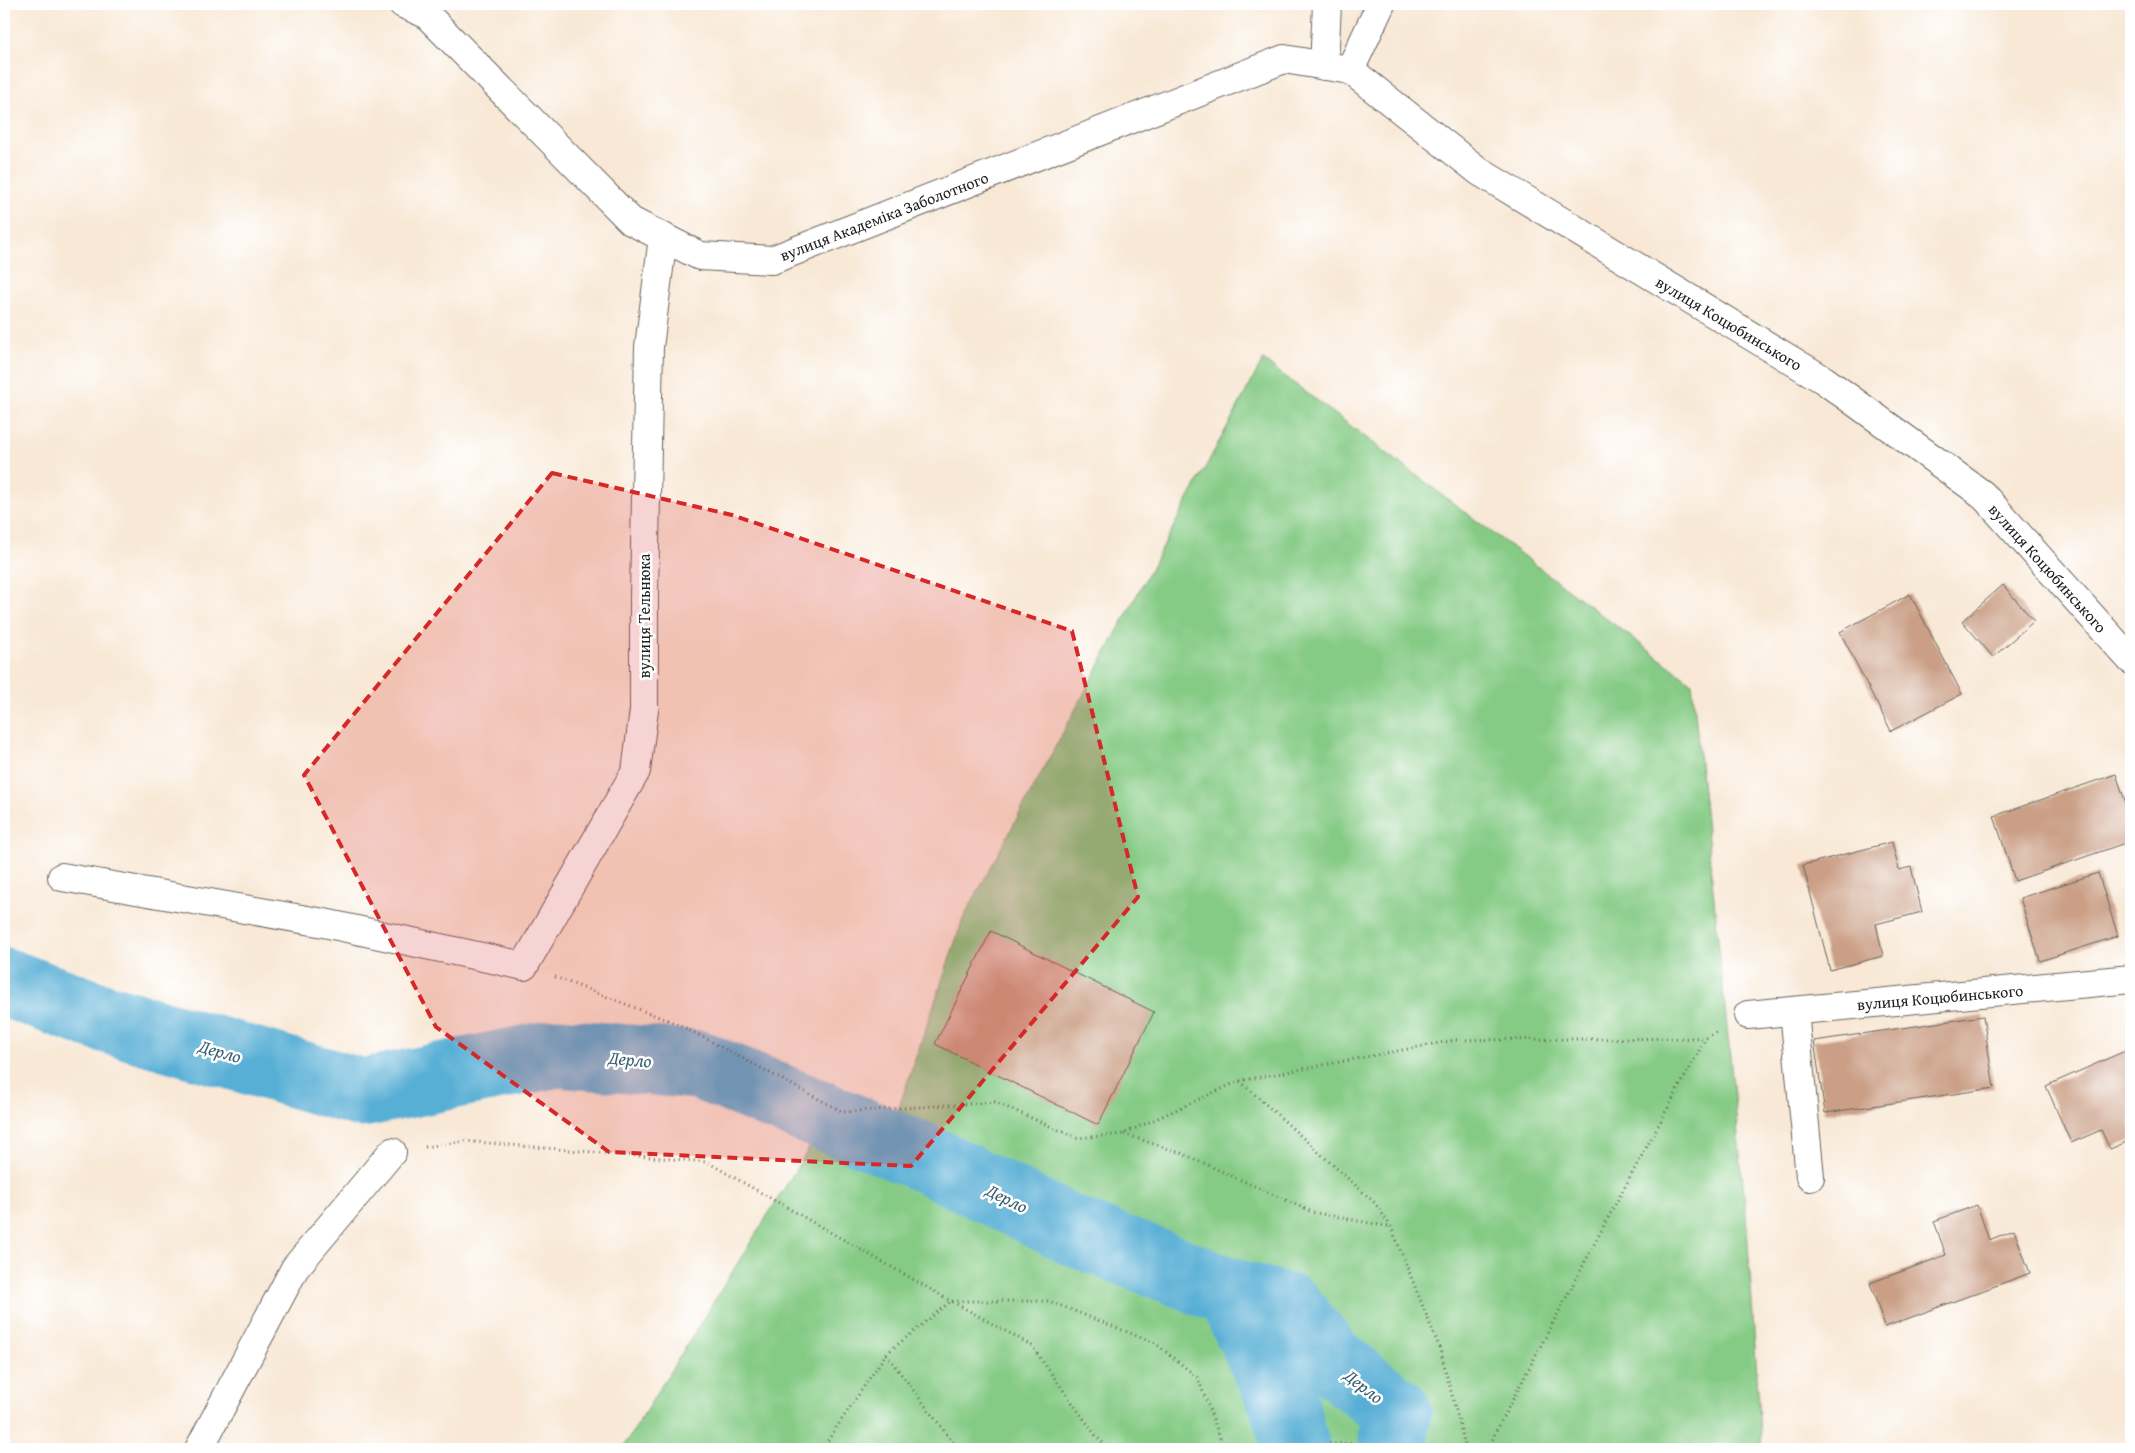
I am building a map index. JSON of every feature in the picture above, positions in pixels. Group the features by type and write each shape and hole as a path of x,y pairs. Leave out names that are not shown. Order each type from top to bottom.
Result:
{"street":[{"path":"1324,66 1327,4"},
{"path":"1350,70 1381,4"},
{"name":"вулиця Академіка Заболотного","path":"421,7 631,221 700,256 772,260 1284,59 1350,70"},
{"name":"вулиця Коцюбинського","path":"1350,70 1480,172 1824,380 1982,494 2131,660"},
{"name":"вулиця Тельнюка","path":"524,966 636,771 644,710 644,596 649,347 663,237"},
{"path":"62,877 324,923 524,966"},
{"name":"вулиця Коцюбинського","path":"1748,1015 2131,979"},
{"path":"1794,1011 1810,1177"},
{"path":"199,1449 295,1268 392,1152"}],"path":[{"path":"524,966 680,1025 843,1112 995,1102 1076,1138 1123,1134 1239,1081 1455,1040 1706,1038 1748,1015"},
{"path":"1488,1449 1600,1232 1706,1038"},
{"path":"1239,1081 1375,1203 1391,1227 1440,1349 1466,1449"},
{"path":"1123,1134 1181,1153 1312,1212 1391,1227"},
{"path":"392,1152 465,1141 706,1162 1032,1345 1096,1436 1109,1449"},
{"path":"822,1449 886,1354 951,1301 1050,1301 1155,1343 1198,1378 1224,1449"},
{"path":"886,1354 958,1449"},
{"path":"1305,1449 1322,1443 1404,1449"}],"highlighted area":[{"path":"552,473 732,515 1072,631 1138,897 911,1166 609,1152 436,1027 304,775"}],"green space":[{"path":"1263,360 1692,683 1746,1214 1762,1449 622,1449 820,1131 891,1131 963,919"}],"building":[{"path":"2003,585 2034,621 1993,657 1962,621"},
{"path":"1910,594 1962,694 1891,731 1840,632"},
{"path":"2116,774 2131,818 2131,841 2015,881 1994,816"},
{"path":"1892,842 1899,870 1911,867 1922,912 1876,924 1883,956 1830,970 1803,865"},
{"path":"2098,873 2118,936 2040,961 2020,898"},
{"path":"991,931 1154,1012 1098,1125 935,1044"},
{"path":"1983,1016 1994,1088 1825,1113 1814,1041"},
{"path":"2127,1050 2131,1060 2131,1140 2110,1149 2101,1130 2071,1143 2046,1086"},
{"path":"1977,1205 1989,1240 2014,1230 2030,1273 1885,1327 1870,1283 1946,1255 1934,1221"}],"waterway":[{"name":"Дерло","path":"4,982 94,1015 362,1093 558,1053 699,1065 925,1158 1071,1230 1230,1292 1290,1309 1330,1359 1397,1411 1392,1449"},
{"name":"Дерло","path":"1230,1292 1284,1404 1296,1449"}]}
